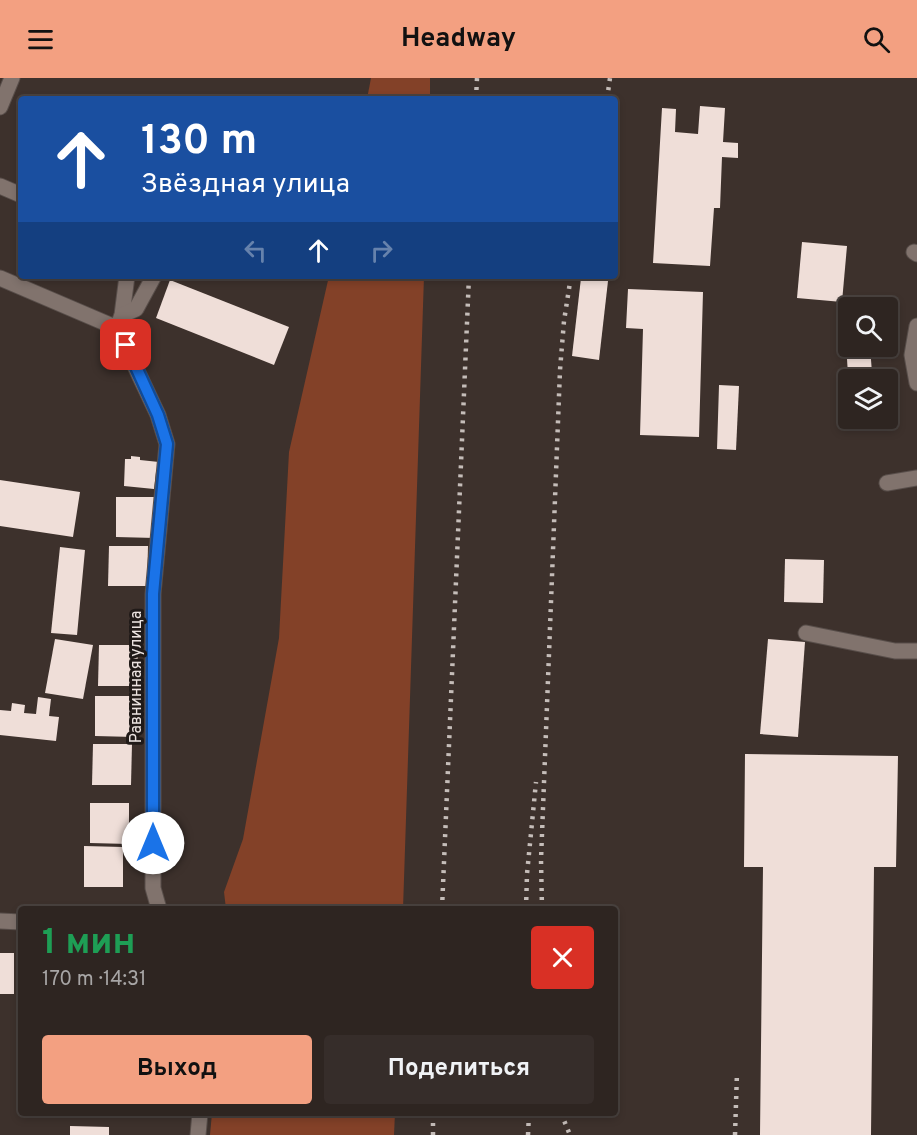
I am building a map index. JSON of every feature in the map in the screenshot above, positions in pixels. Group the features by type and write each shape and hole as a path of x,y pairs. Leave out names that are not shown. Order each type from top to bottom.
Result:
{"street":[{"path":"0,107 12,78"},
{"path":"0,186 18,194"},
{"path":"0,278 120,321"},
{"path":"120,321 127,279"},
{"path":"120,321 136,309 152,279"},
{"name":"Равнинная улица","path":"120,321 158,415 167,444 153,594 153,888 158,906"},
{"path":"917,326 912,355 917,383"},
{"path":"887,483 917,478"},
{"path":"806,633 894,651 917,651"},
{"path":"0,921 18,922"},
{"path":"198,1135 200,1116"}],"shaded area":[{"path":"371,78 430,78 430,96 368,96"},
{"path":"328,279 424,279 403,906 226,906 224,892 243,839 279,638 289,452"},
{"path":"212,1116 395,1116 394,1135 210,1135"}],"building":[{"path":"700,106 725,108 723,142 738,143 738,158 722,157 720,208 714,208 710,266 653,263 662,108 676,109 675,132 698,134"},
{"path":"802,242 847,246 842,297 838,297 838,302 797,298"},
{"path":"581,279 608,281 599,360 572,356"},
{"path":"170,280 289,327 274,365 156,318"},
{"path":"628,289 703,292 699,437 640,435 643,329 626,328"},
{"path":"847,357 871,357 872,369 848,369"},
{"path":"719,385 739,386 736,450 717,449"},
{"path":"131,456 140,457 140,460 159,462 154,489 124,486 125,459 131,459"},
{"path":"0,480 80,492 73,537 0,526"},
{"path":"116,497 155,497 155,538 116,537"},
{"path":"109,546 148,546 147,586 108,586"},
{"path":"60,547 85,550 77,635 51,633"},
{"path":"785,559 824,560 823,603 784,602"},
{"path":"55,639 93,645 83,699 45,693"},
{"path":"768,639 805,642 798,737 760,734"},
{"path":"99,645 138,645 137,686 98,686"},
{"path":"95,696 134,696 134,737 95,736"},
{"path":"38,697 51,699 49,716 59,717 56,741 0,735 0,710 11,711 12,703 25,705 24,713 36,714"},
{"path":"93,744 132,744 131,785 92,785"},
{"path":"745,754 898,756 896,867 874,867 871,1135 760,1135 763,867 744,867"},
{"path":"90,803 129,803 129,844 90,843"},
{"path":"84,846 123,847 123,887 84,887"},
{"path":"0,953 14,953 14,994 0,994"},
{"path":"70,1126 109,1127 109,1135 70,1135"}],"railway":[{"path":"476,96 477,78"},
{"path":"607,96 610,78"},
{"path":"442,906 469,279"},
{"path":"542,906 541,860 560,370 571,279"},
{"path":"526,906 536,782"},
{"path":"735,1135 737,1072"},
{"path":"433,1116 433,1135"},
{"path":"528,1135 529,1116"},
{"path":"562,1116 570,1135"}],"route":[{"path":"126,345 158,415 167,444 153,594 153,843"}]}
